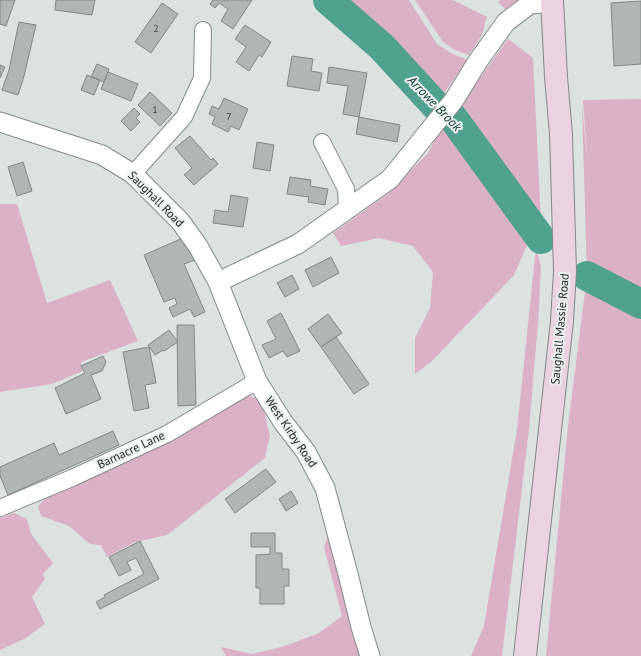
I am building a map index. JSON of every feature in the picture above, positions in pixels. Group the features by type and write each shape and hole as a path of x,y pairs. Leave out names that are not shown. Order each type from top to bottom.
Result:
{"main road":[{"name":"Saughall Massie Road","path":"525,656 562,321 565,271 561,134 552,1"}],"street":[{"name":"Saughall Massie Road","path":"218,282 298,244 390,179 454,100 478,61 506,22 530,4 552,1"},
{"path":"133,174 184,117 202,78 204,30"},
{"name":"Saughall Road","path":"0,122 102,155 133,174 180,221 198,246 218,282"},
{"path":"322,142 346,189 347,209"},
{"name":"West Kirby Road","path":"218,282 257,381 283,422 306,452 325,488 370,656"},
{"name":"Barnacre Lane","path":"0,508 72,478 167,434 257,381"}],"shaded area":[{"path":"347,0 409,0 437,44 451,53 467,60 442,96 433,98 418,81 388,38"},
{"path":"415,0 453,0 487,17 482,35 469,55 455,50 443,42"},
{"path":"500,0 519,0 506,10 498,2"},
{"path":"508,39 533,58 541,223 457,109"},
{"path":"641,99 641,656 546,656 568,426 587,276 582,106 588,165 583,100"},
{"path":"443,124 456,136 540,236 536,248 527,245 514,275 431,362 415,374 415,338 430,308 433,272 413,246 379,238 341,246 333,233 389,193 428,153"},
{"path":"0,204 17,204 47,303 110,280 138,341 81,362 83,371 52,384 0,392"},
{"path":"536,248 541,266 538,323 529,429 502,656 471,656 484,626 517,429"},
{"path":"249,395 262,402 270,436 265,458 167,535 135,542 107,557 101,545 90,544 69,526 41,516 38,506 50,494 158,448"},
{"path":"14,513 27,519 31,534 53,563 43,574 45,579 32,597 45,624 26,638 0,650 0,518"},
{"path":"330,530 364,656 226,656 221,647 252,654 285,646 319,633 342,616 324,547"}],"building":[{"path":"0,0 15,0 6,26 0,24"},
{"path":"56,0 95,0 92,15 55,10"},
{"path":"213,0 252,0 233,29 221,21 228,9 219,3 215,8 210,4"},
{"path":"641,1 641,64 614,66 611,3"},
{"path":"162,3 178,14 151,53 135,42"},
{"path":"19,22 36,25 18,95 2,90 9,70"},
{"path":"245,25 271,42 262,57 259,55 249,71 236,62 246,47 235,39"},
{"path":"292,56 313,59 311,71 322,73 319,91 287,86"},
{"path":"97,64 109,69 104,82 91,77"},
{"path":"0,65 5,67 0,78"},
{"path":"329,67 367,73 359,117 343,114 348,86 327,83"},
{"path":"108,72 138,84 131,101 101,89"},
{"path":"87,75 100,80 94,95 81,90"},
{"path":"150,92 172,113 160,126 138,105"},
{"path":"224,98 248,109 239,130 231,126 228,132 212,124 215,117 209,114 212,106 219,109"},
{"path":"134,108 140,114 136,118 140,122 131,131 121,121"},
{"path":"359,117 400,125 397,142 356,134"},
{"path":"190,136 211,160 213,158 218,164 194,185 184,175 192,168 175,148"},
{"path":"257,142 274,145 270,171 253,168"},
{"path":"23,162 32,191 17,196 8,167"},
{"path":"290,177 311,180 310,186 328,189 325,205 308,202 309,197 287,194"},
{"path":"231,195 248,198 243,227 213,223 215,210 228,212"},
{"path":"185,237 195,260 184,264 205,312 194,317 190,309 173,317 169,308 177,304 175,298 164,302 144,255"},
{"path":"331,257 339,273 313,287 305,270"},
{"path":"292,275 299,289 285,297 277,283"},
{"path":"281,313 300,351 287,357 283,351 269,358 262,345 276,339 267,321"},
{"path":"328,314 342,333 321,347 308,329"},
{"path":"177,325 194,325 196,405 178,406"},
{"path":"169,330 178,342 155,355 148,345"},
{"path":"336,337 369,384 354,394 321,347"},
{"path":"149,347 156,383 145,385 149,408 134,411 123,352"},
{"path":"103,356 106,362 102,371 91,375 101,399 66,414 55,388 85,373 81,366"},
{"path":"113,431 119,445 8,495 0,476 0,467 54,443 59,455"},
{"path":"266,469 276,482 235,513 225,499"},
{"path":"291,491 298,503 286,511 279,499"},
{"path":"251,533 275,533 275,553 282,553 282,569 289,569 289,586 284,586 284,604 260,604 260,588 256,588 256,555 270,554 270,547 251,547"},
{"path":"140,541 159,579 100,609 96,602 105,597 104,595 144,574 136,558 127,562 131,570 119,576 109,557"}],"waterway":[{"name":"Arrowe Brook","path":"328,0 382,47 437,107 453,118 541,239"},
{"name":"Arrowe Brook","path":"587,276 641,304"}]}
